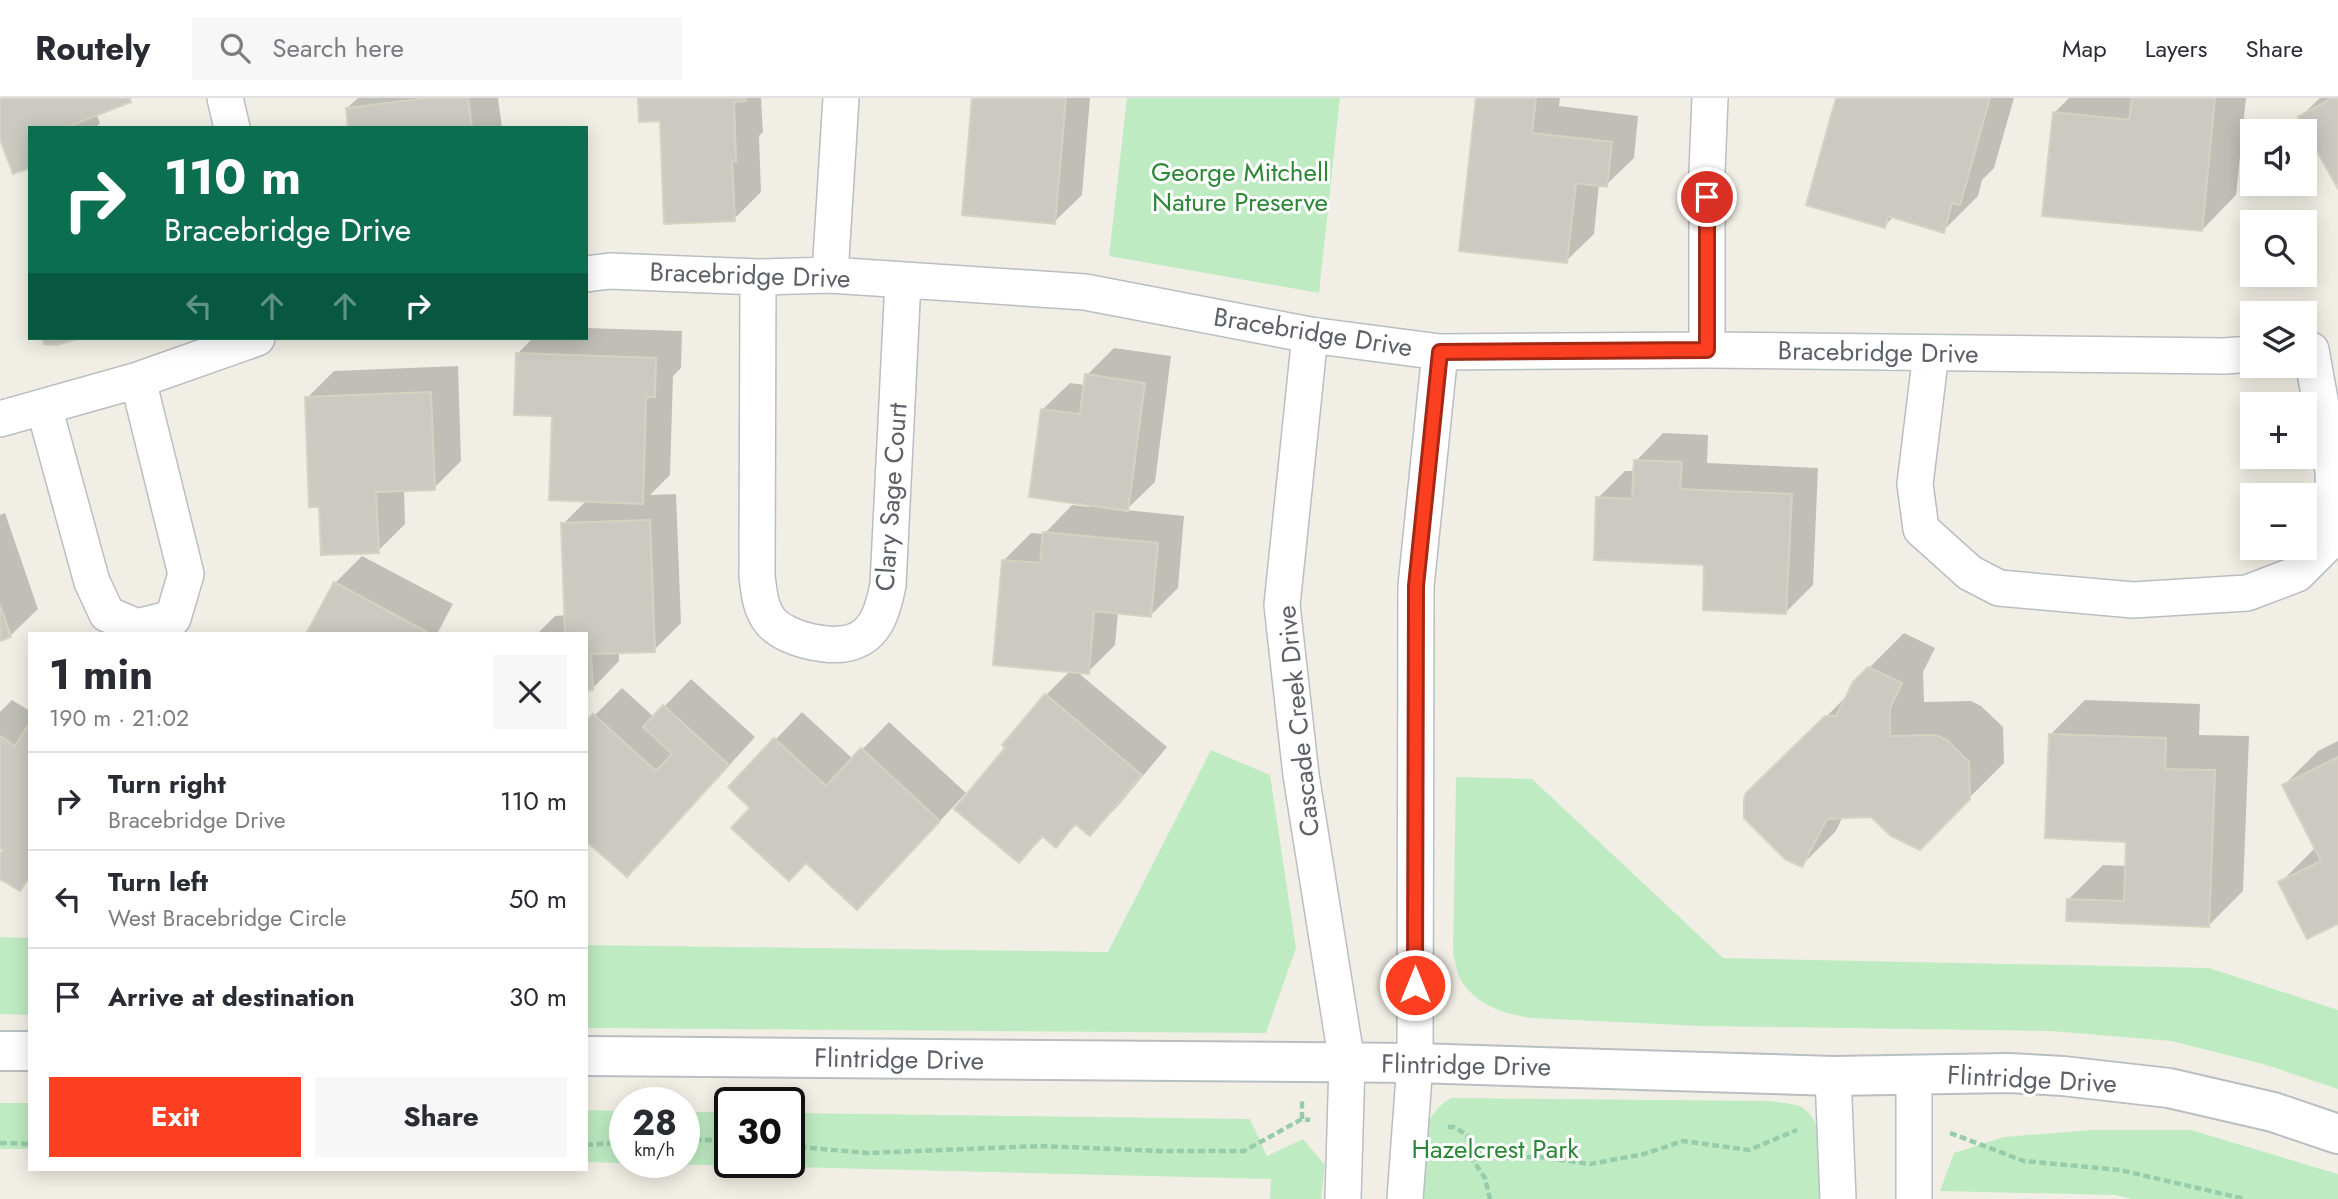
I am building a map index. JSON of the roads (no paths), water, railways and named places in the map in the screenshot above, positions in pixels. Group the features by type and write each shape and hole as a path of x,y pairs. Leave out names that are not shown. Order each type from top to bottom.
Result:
{"street":[{"path":"225,98 232,126"},
{"path":"830,275 841,98"},
{"path":"1707,350 1707,171 1710,98"},
{"name":"Bracebridge Drive","path":"588,274 610,271 758,277 830,275 1085,292 1310,335 1440,352 1707,350 2240,355"},
{"name":"Clary Sage Court","path":"758,277 757,576 760,603 770,622 788,635 812,642 836,643 858,640 873,626 883,608 888,586 902,281"},
{"name":"Cascade Creek Drive","path":"1310,335 1283,605 1301,775 1347,1063 1343,1199"},
{"path":"0,419 138,380 251,340"},
{"path":"1931,353 1915,484 1921,529 1970,573 1999,588 2133,600 2247,593 2297,575 2325,546 2334,521 2333,471 2318,348"},
{"path":"1405,1199 1415,1063 1416,586 1440,352"},
{"path":"44,407 92,582 107,614 137,627 173,618 186,574 138,380"},
{"path":"0,1051 28,1051"},
{"name":"Flintridge Drive","path":"588,1056 1415,1063 1833,1076 2009,1073 2169,1088 2273,1112 2338,1134"},
{"path":"1914,1075 1914,1199"},
{"path":"1833,1076 1838,1199"}],"park label":[{"name":"George Mitchell Nature Preserve","path":"1240,186"},
{"name":"Hazelcrest Park","path":"1495,1149"}]}
